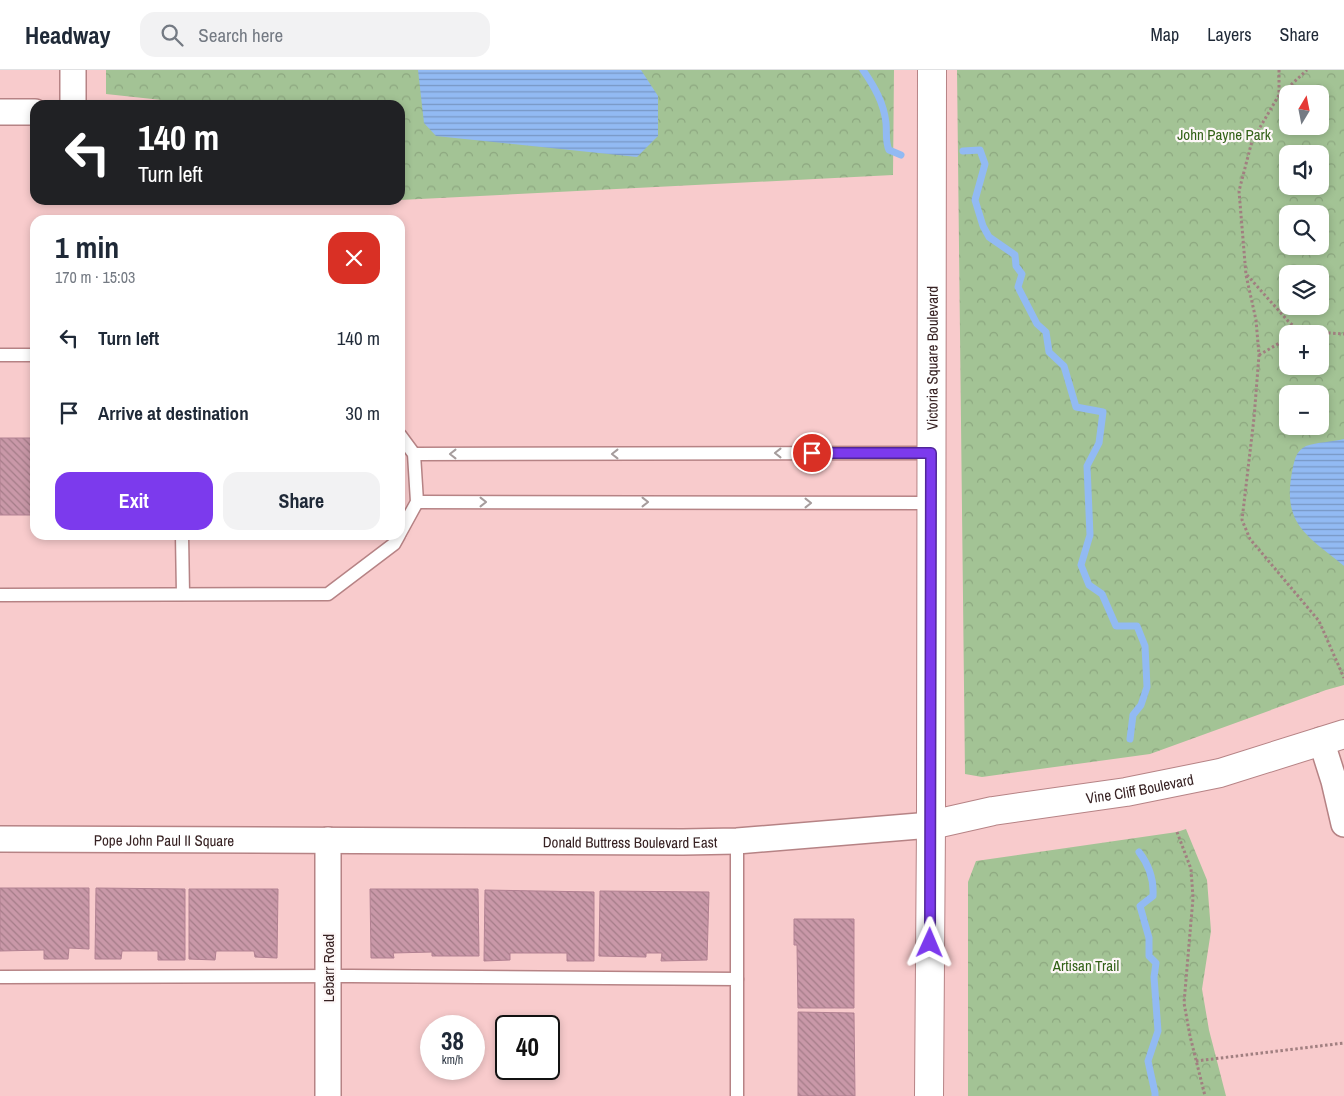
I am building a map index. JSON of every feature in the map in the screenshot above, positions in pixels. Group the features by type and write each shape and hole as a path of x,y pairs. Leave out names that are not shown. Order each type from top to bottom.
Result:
{"street":[{"path":"73,70 73,100"},
{"name":"Victoria Square Boulevard","path":"929,1096 932,70"},
{"path":"0,112 30,112"},
{"path":"1333,737 1334,781 1344,824"},
{"name":"Vine Cliff Boulevard","path":"931,825 993,811 1126,792 1220,773 1333,737"},
{"name":"Donald Buttress Boulevard East","path":"328,840 736,841 931,825"},
{"name":"Pope John Paul II Square","path":"0,839 328,840"},
{"name":"Lebarr Road","path":"328,840 328,1096"}],"lane":[{"path":"0,356 30,356"},
{"path":"405,442 414,454 416,502 405,523"},
{"path":"414,454 931,453"},
{"path":"416,502 931,503"},
{"path":"182,540 183,594"},
{"path":"0,595 328,594 394,544 396,540"},
{"path":"736,841 737,1096"},
{"path":"0,976 737,979"}],"path":[{"path":"1279,70 1279,85"},
{"path":"1290,85 1307,70"},
{"path":"1279,95 1252,141 1239,191 1246,275 1256,320 1259,355 1242,520 1250,539 1320,621 1344,678"},
{"path":"1246,275 1292,325"},
{"path":"1329,333 1344,334"},
{"path":"1259,355 1279,343"},
{"path":"1177,832 1190,869 1193,898 1184,1002 1205,1096"},
{"path":"1196,1061 1344,1043"}],"green space":[{"path":"106,70 894,70 893,175 405,200 405,100 162,100 106,94"},
{"name":"John Payne Park","path":"957,70 1344,70 1344,685 1150,754 982,777 965,774"},
{"name":"Artisan Trail","path":"1186,829 1207,880 1211,931 1202,989 1209,1030 1226,1096 968,1096 968,882 976,861 1177,832"}],"water":[{"path":"418,70 641,70 658,96 658,136 637,157 436,136 424,123"},
{"path":"1344,439 1344,566 1319,546 1301,528 1291,505 1290,490 1294,461 1302,448"}],"building":[{"path":"0,438 30,438 30,515 0,515"},
{"path":"0,888 89,888 89,949 69,948 68,959 44,959 44,950 0,951"},
{"path":"96,888 185,889 185,960 158,960 158,951 122,951 121,959 95,959"},
{"path":"189,889 278,889 277,958 255,957 254,951 216,951 215,960 189,959"},
{"path":"370,889 478,889 479,956 432,956 432,952 393,953 394,958 371,958"},
{"path":"485,890 594,892 594,961 567,961 567,953 510,953 510,960 484,961"},
{"path":"600,891 709,892 707,960 661,961 662,953 646,953 646,957 599,956"},
{"path":"794,919 854,919 854,1008 798,1008 797,945 794,945"},
{"path":"798,1012 854,1013 855,1096 798,1096"}],"waterway":[{"path":"863,70 881,102 889,150 901,155"},
{"path":"963,151 980,150 985,164 975,200 983,226 989,237 1015,255 1016,266 1022,274 1018,287 1037,324 1046,332 1049,352 1064,366 1076,407 1103,412 1099,443 1087,466 1090,535 1081,565 1089,585 1102,594 1116,626 1137,626 1145,646 1147,687 1141,705 1133,715 1130,739"},
{"path":"1139,852 1146,862 1153,884 1153,896 1140,906 1149,938 1149,956 1156,963 1154,977 1158,1031 1148,1061 1155,1096"}],"route":[{"path":"812,453 931,453 930,943"}]}
